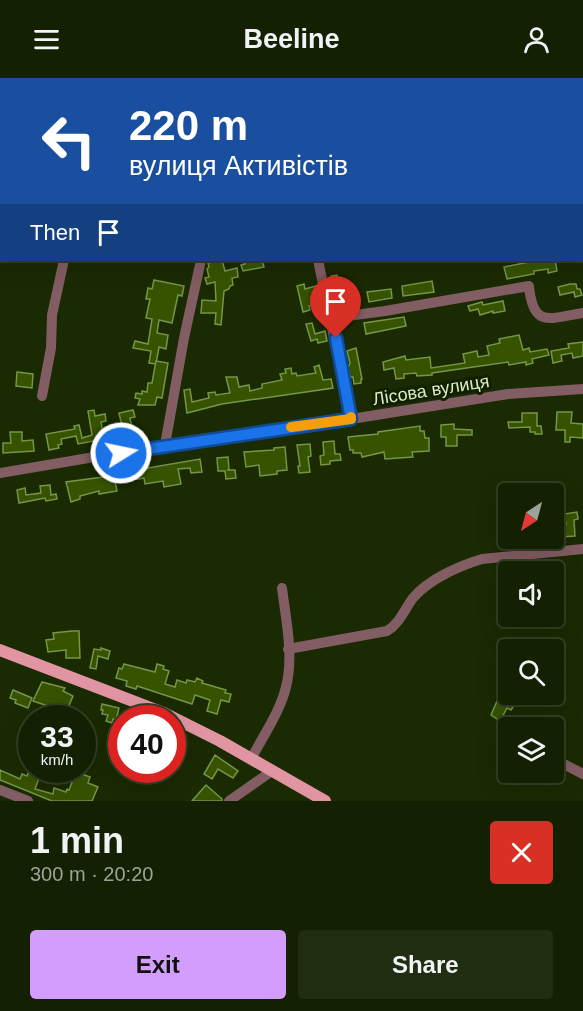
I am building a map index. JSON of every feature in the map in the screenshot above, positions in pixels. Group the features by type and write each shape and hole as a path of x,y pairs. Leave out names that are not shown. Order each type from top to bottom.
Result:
{"main road":[{"path":"0,650 164,713 325,801"}],"street":[{"path":"42,396 51,348 52,315 64,261"},
{"path":"165,445 201,261"},
{"path":"318,261 332,318 351,419"},
{"path":"332,318 529,286 536,314 545,318 583,313"},
{"name":"Лісова вулиця","path":"0,473 165,445 508,394 583,389"},
{"path":"288,649 387,631 399,621 419,593 466,564 482,559 583,549"},
{"path":"251,759 285,690 288,649 282,588"},
{"path":"564,764 583,774"},
{"path":"229,801 272,771"},
{"path":"0,790 28,801"}],"building":[{"path":"222,261 225,271 237,268 238,277 232,278 233,285 224,291 221,325 215,324 216,313 201,313 202,300 216,301 215,282 207,284 205,278 209,277 208,263"},
{"path":"244,261 262,261 264,267 243,271 241,265 245,264"},
{"path":"534,261 555,261 557,271 548,273 548,269 534,271 534,274 507,279 504,267"},
{"path":"337,275 341,293 345,294 347,303 336,304 331,276"},
{"path":"154,280 184,286 182,296 178,295 172,323 159,320 157,333 168,335 166,349 159,347 156,364 149,363 151,351 133,348 135,341 148,344 152,319 146,318 150,299 146,299 148,288 152,289"},
{"path":"432,281 434,292 403,296 402,286"},
{"path":"304,284 305,289 316,286 319,303 309,306 310,310 303,312 297,286"},
{"path":"576,284 582,295 575,297 574,292 560,295 558,287"},
{"path":"391,289 392,298 369,302 367,292"},
{"path":"503,301 505,311 493,313 493,311 480,315 478,309 470,311 468,306 482,302 483,305"},
{"path":"404,317 406,326 366,334 364,323"},
{"path":"312,323 315,334 325,331 327,341 318,343 317,339 311,341 306,324"},
{"path":"519,335 523,350 529,348 530,352 547,349 549,355 532,359 533,363 526,365 526,362 509,365 508,362 432,373 432,375 404,374 404,378 396,379 394,368 384,370 383,362 405,356 406,360 430,357 431,368 465,363 463,354 477,351 478,357 489,355 487,346 500,343 499,339"},
{"path":"583,342 583,356 573,358 572,353 561,355 562,361 553,363 551,351 569,348 568,344"},
{"path":"356,348 362,379 361,383 354,384 348,368 350,363 347,351"},
{"path":"156,361 168,363 162,398 157,397 155,405 138,405 140,399 135,398 136,393 147,392 148,383 152,383"},
{"path":"319,365 323,380 331,379 333,388 222,404 187,413 184,390 190,389 192,402 209,398 208,393 215,392 216,395 230,393 226,377 237,377 239,387 249,385 250,391 262,388 262,384 282,380 280,374 286,373 285,369 291,368 292,374 296,373 297,376 316,373 314,367"},
{"path":"17,372 33,374 32,388 16,386"},
{"path":"94,410 95,416 105,414 106,421 101,422 104,439 78,444 76,436 61,439 62,444 58,445 59,448 49,450 46,434 75,429 74,426 79,425 82,438 92,435 88,411"},
{"path":"133,410 135,417 130,418 132,428 129,429 130,434 124,435 119,413"},
{"path":"557,412 572,412 571,423 583,424 583,438 570,437 570,442 565,442 565,430 556,430"},
{"path":"522,413 537,413 537,426 541,426 542,434 530,432 530,427 509,428 508,422 522,422"},
{"path":"454,424 454,429 472,430 472,435 457,435 457,446 446,446 446,437 441,437 441,425"},
{"path":"420,426 420,431 424,431 425,438 429,438 429,451 412,452 413,457 385,459 384,452 362,457 361,453 353,453 353,450 350,450 348,437"},
{"path":"10,432 22,432 22,441 33,440 34,451 3,453 3,443 11,443"},
{"path":"334,441 335,454 340,454 341,460 321,465 320,456 324,455 323,442"},
{"path":"310,444 311,456 308,457 310,472 299,473 297,445"},
{"path":"285,447 287,470 260,476 259,465 246,467 244,452"},
{"path":"228,457 229,470 235,470 236,478 226,479 225,471 218,471 217,458"},
{"path":"200,459 202,472 191,473 190,468 178,469 181,484 164,487 163,481 145,484 144,478 132,480 130,471"},
{"path":"110,476 111,482 115,481 117,491 99,494 99,491 80,496 80,499 71,502 66,482"},
{"path":"50,485 51,495 56,494 57,499 46,501 45,498 19,503 17,490 25,488 26,495 41,493 40,486"},
{"path":"577,512 578,519 574,520 575,536 564,537 564,524 566,524 564,514"},
{"path":"79,631 80,658 66,658 66,650 48,652 46,640 54,639 53,633"},
{"path":"101,648 110,651 108,659 98,656 96,669 90,668 94,649 101,650"},
{"path":"124,664 155,672 157,664 164,666 163,669 169,671 165,684 175,687 177,680 186,683 187,680 195,682 197,678 203,681 202,683 226,690 225,693 231,694 229,702 221,700 217,714 207,711 210,700 195,695 192,704 137,686 136,689 126,686 127,681 116,678 119,668 122,669"},
{"path":"42,682 65,688 63,691 73,696 69,705 45,705 33,701"},
{"path":"13,690 32,698 29,705 20,705 10,698"},
{"path":"498,699 498,705 514,705 511,710 507,708 498,720 491,715"},
{"path":"102,704 108,705 108,715 102,714 103,710 101,710"},
{"path":"215,755 238,771 233,778 218,769 212,779 204,774"},
{"path":"0,770 18,778 18,783 37,783 35,789 53,794 54,788 66,792 72,783 88,783 98,787 92,801 52,801 0,780"},
{"path":"206,785 222,799 222,801 192,801"}],"slow traffic":[{"path":"291,427 351,419 351,417"}],"route":[{"path":"121,453 351,419 336,338"}]}
